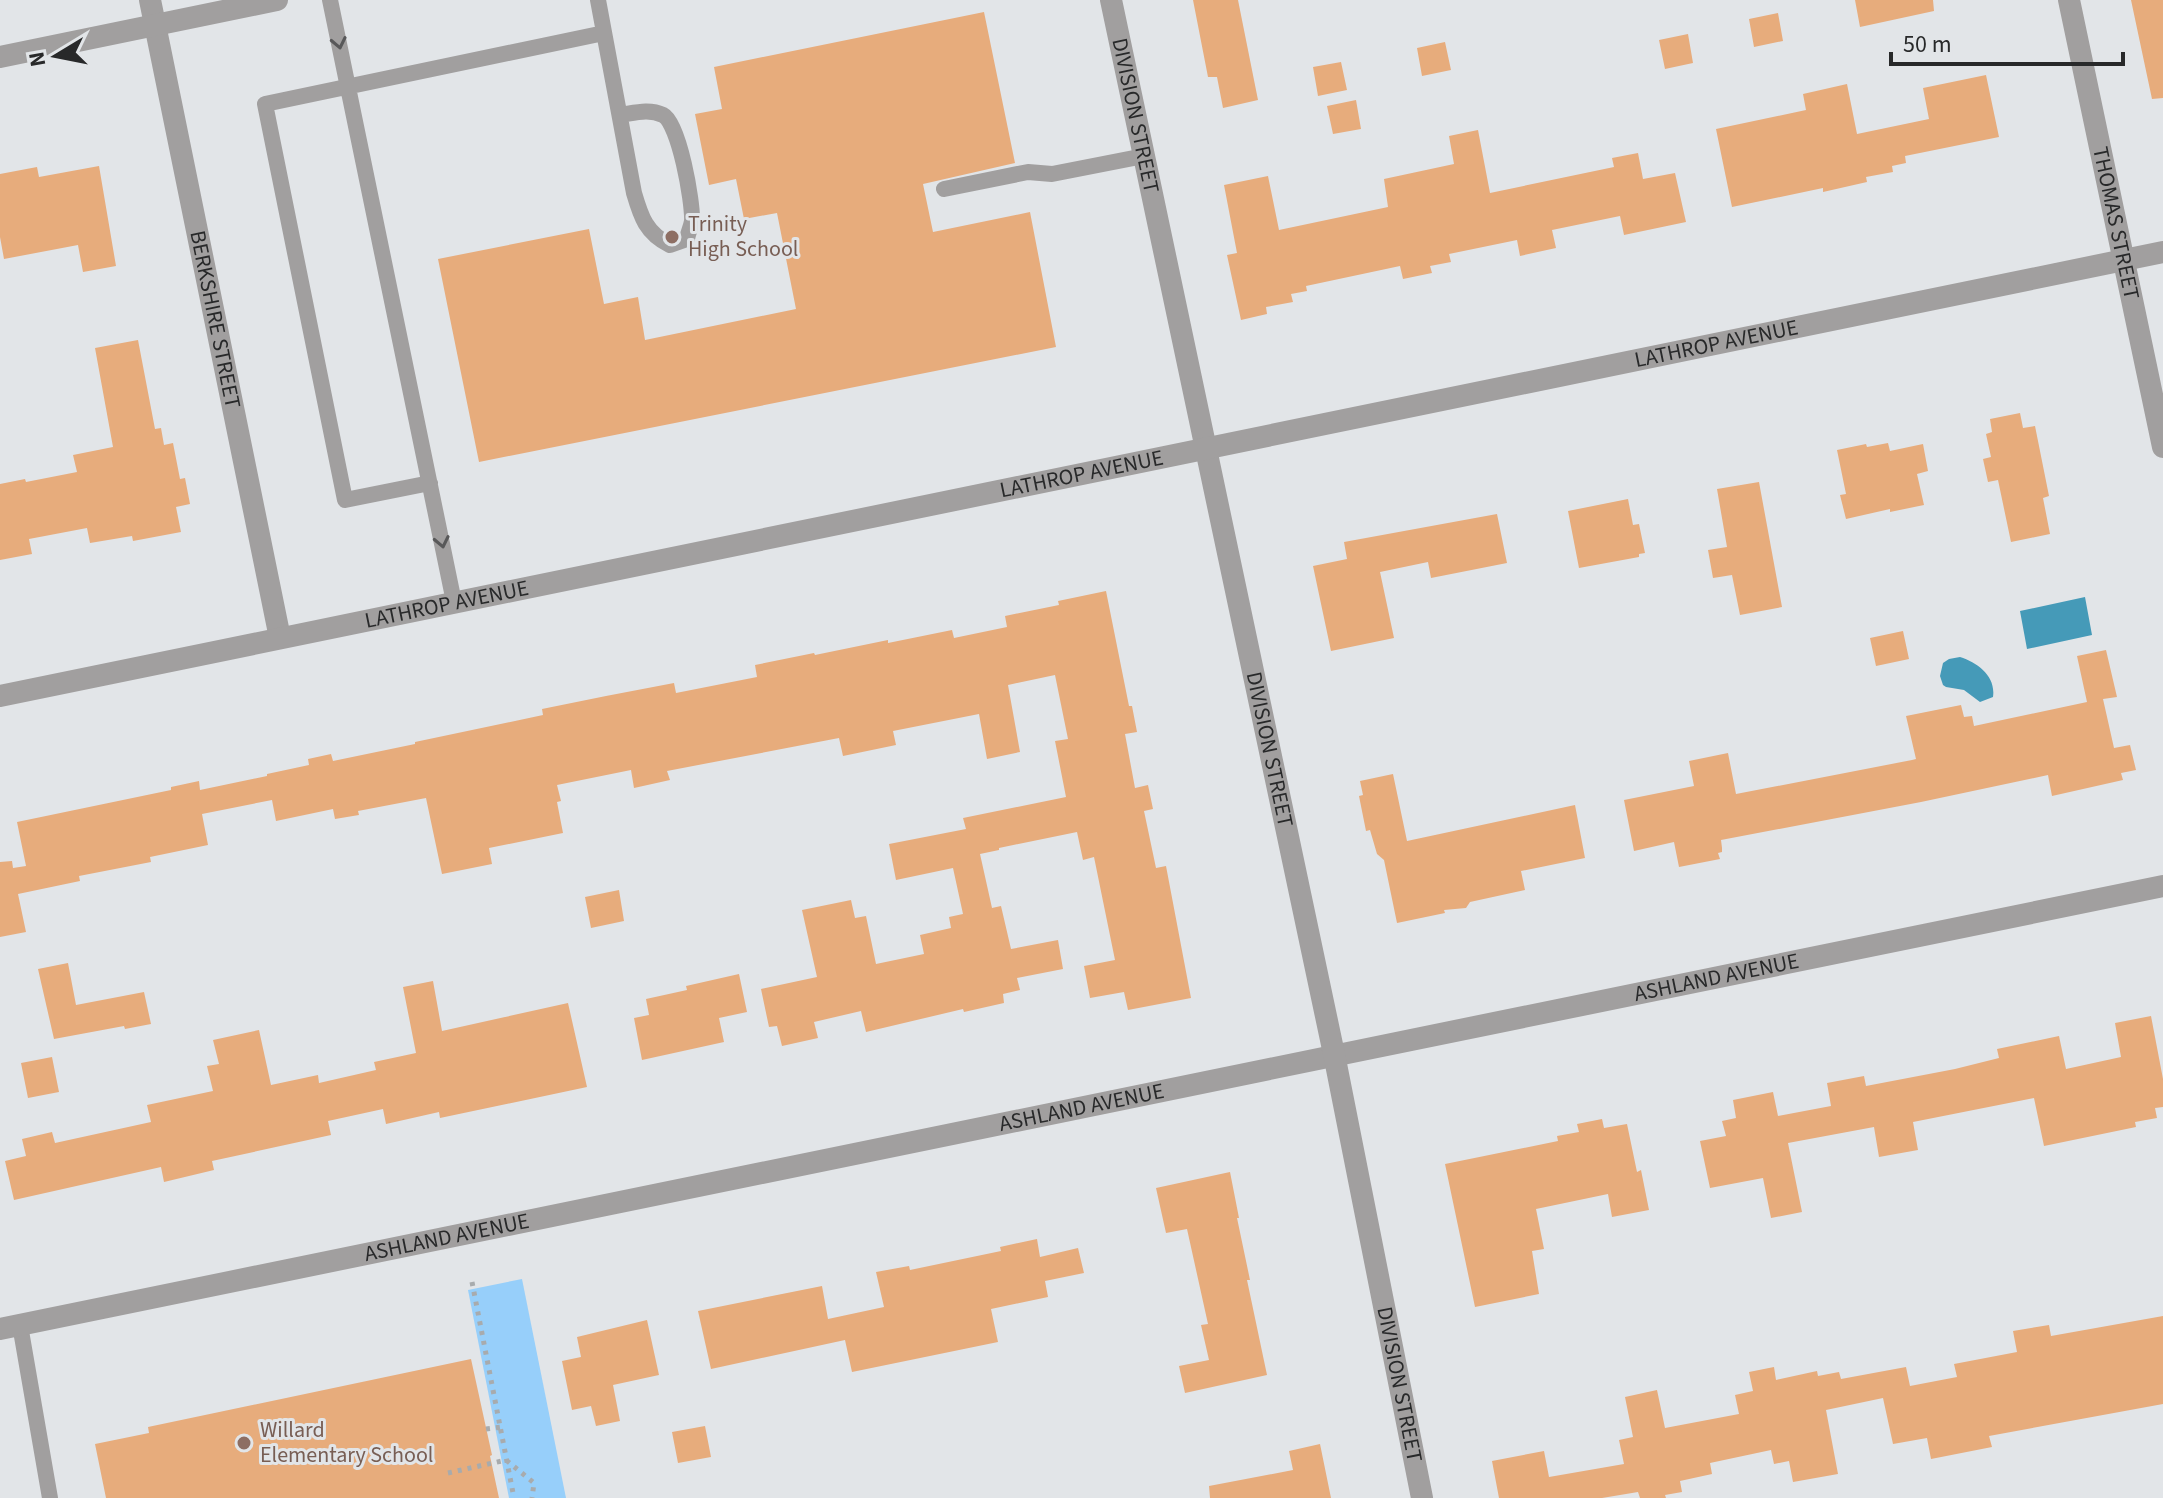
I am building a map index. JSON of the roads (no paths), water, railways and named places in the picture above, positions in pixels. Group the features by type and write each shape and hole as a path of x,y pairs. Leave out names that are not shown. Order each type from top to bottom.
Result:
{"street":[{"name":"BERKSHIRE STREET","path":"150,0 280,638"},
{"path":"0,57 277,0"},
{"name":"DIVISION STREET","path":"1111,0 1334,1054 1422,1498"},
{"name":"THOMAS STREET","path":"2069,0 2163,447"},
{"name":"LATHROP AVENUE","path":"0,696 2163,252"},
{"name":"ASHLAND AVENUE","path":"10,1327 2163,886"}],"lane":[{"path":"330,0 454,602"},
{"path":"598,0 634,193 642,219 657,238 670,245 687,239 692,223 692,205 676,133 665,116 657,113 649,111 620,115"},
{"path":"430,483 345,500 265,104 604,33"},
{"path":"944,189 1028,172 1052,174 1144,156"},
{"path":"10,1327 50,1498"}],"place":[{"name":"Trinity High School","path":"672,237"},
{"name":"Willard Elementary School","path":"244,1443"}]}
